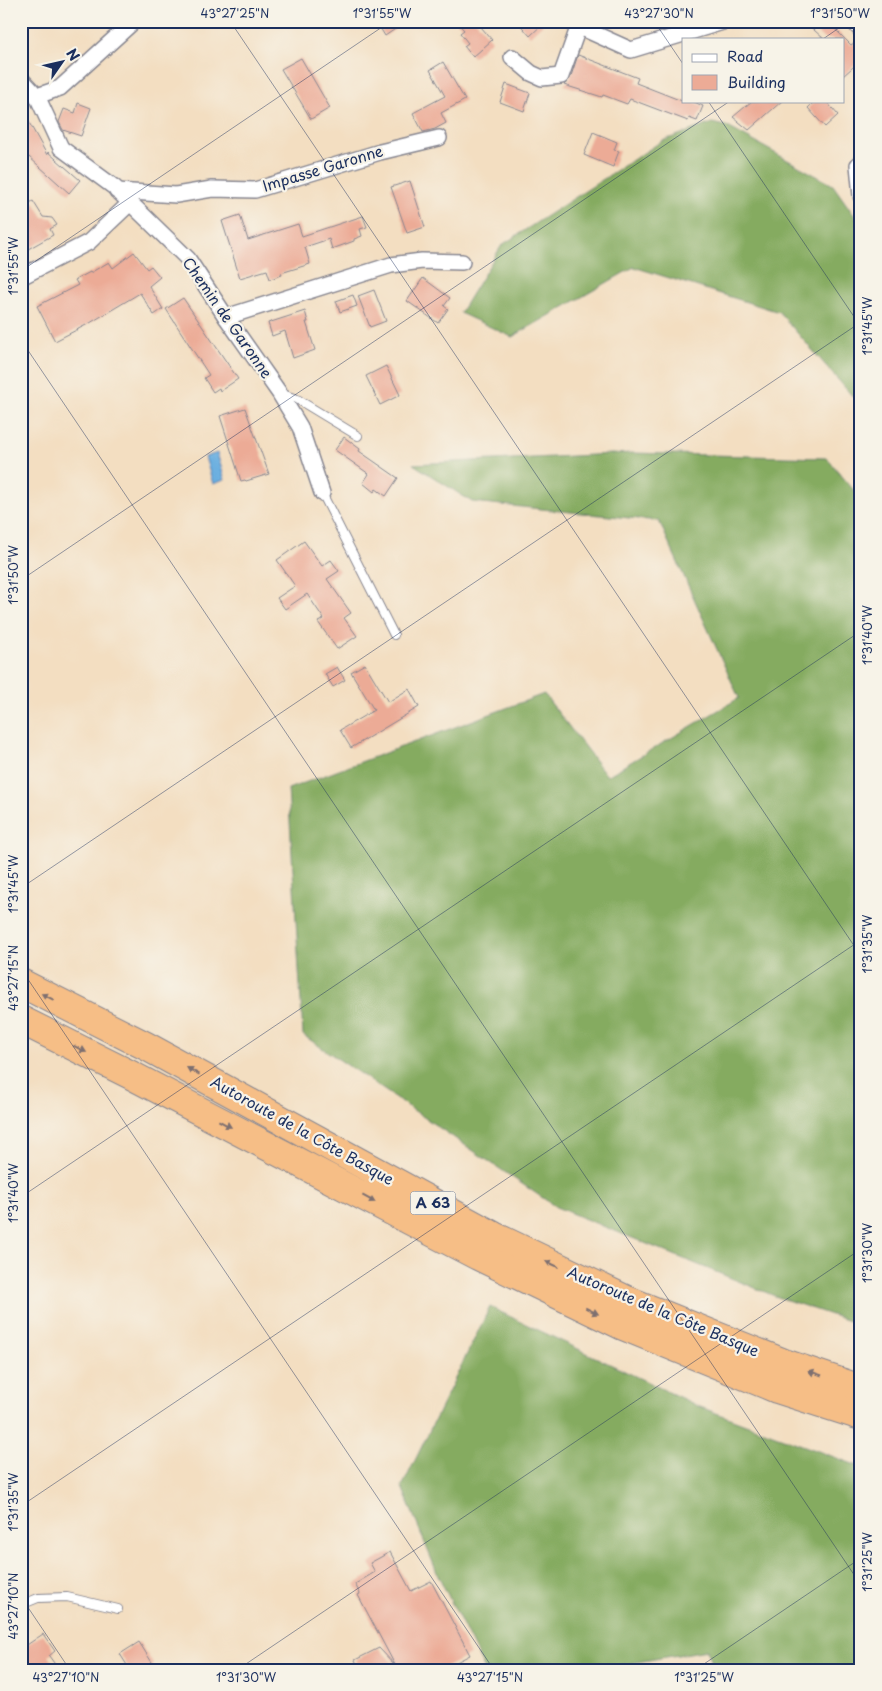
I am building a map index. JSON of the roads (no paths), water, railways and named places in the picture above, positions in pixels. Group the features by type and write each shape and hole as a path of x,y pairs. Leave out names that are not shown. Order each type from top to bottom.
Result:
{"highway":[{"name":"Autoroute de la Côte Basque","path":"21,983 146,1046 494,1236 627,1300 784,1363 861,1389"},
{"name":"Autoroute de la Côte Basque","path":"21,1020 140,1079 478,1256 621,1325 777,1389 861,1416"}],"street":[{"path":"37,96 60,88 134,21"},
{"path":"512,56 531,73 542,78 560,76 578,31 582,28 631,50 726,21"},
{"path":"853,21 861,30"},
{"name":"Chemin de Garonne","path":"21,80 37,96 61,148 117,191 188,259 280,394 300,427 322,493"},
{"name":"Impasse Garonne","path":"117,191 176,195 212,189 255,190 380,152 439,138"},
{"path":"861,162 858,165 861,196"},
{"path":"21,277 89,242 130,203"},
{"path":"226,317 391,265 422,261 462,262"}],"lane":[{"path":"280,394 297,399 358,436"},
{"path":"322,493 394,635"},
{"path":"21,1605 38,1598 67,1597 118,1609"}],"water":[{"path":"217,453 225,480 213,484 205,457"}]}
